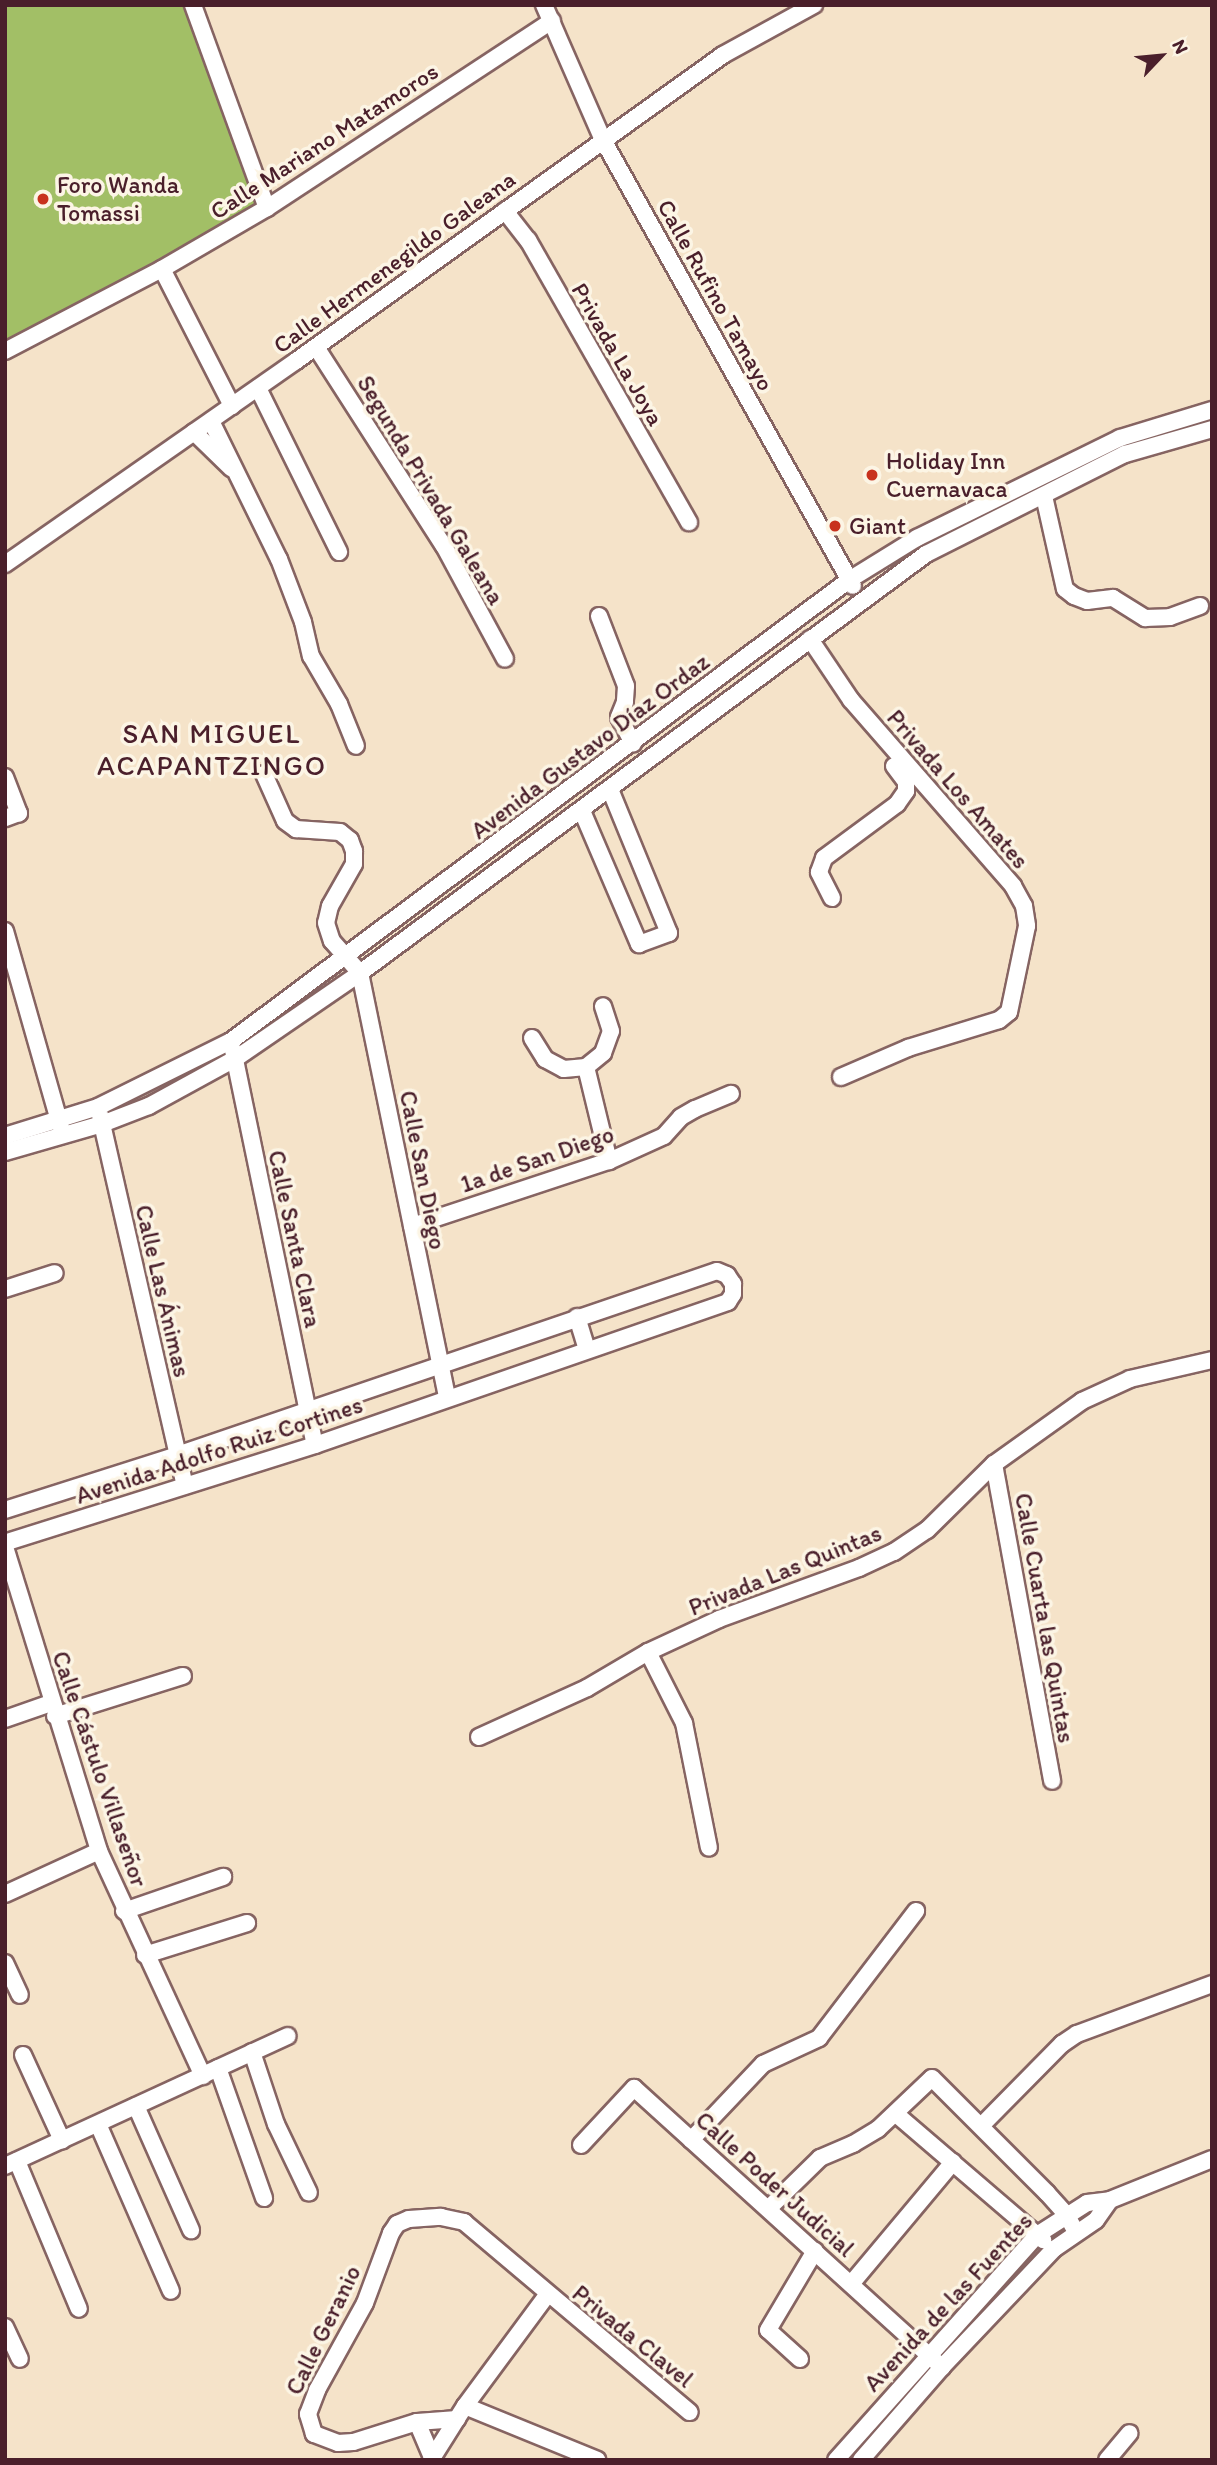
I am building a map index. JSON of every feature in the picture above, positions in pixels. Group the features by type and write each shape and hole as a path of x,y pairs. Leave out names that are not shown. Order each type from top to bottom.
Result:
{"street":[{"path":"193,5 267,208"},
{"name":"Calle Rufino Tamayo","path":"544,5 603,140 862,600"},
{"name":"Calle Hermenegildo Galeana","path":"5,564 316,347 723,55 814,5"},
{"name":"Calle Mariano Matamoros","path":"5,351 162,269 267,208 552,22"},
{"name":"Privada La Joya","path":"505,211 528,240 689,522"},
{"path":"162,269 232,406"},
{"name":"Segunda Privada Galeana","path":"316,347 444,546 505,659"},
{"path":"258,388 340,552"},
{"name":"Avenida Gustavo Díaz Ordaz","path":"5,1136 98,1107 231,1041 849,580 917,538 1120,438 1212,410"},
{"path":"211,421 279,559 303,622 311,656 339,704 356,746"},
{"name":"Avenida Gustavo Díaz Ordaz","path":"5,1152 102,1124 149,1106 235,1059 360,973 582,811 926,554 1125,454 1212,429"},
{"path":"194,432 235,472"},
{"path":"1044,496 1065,589 1074,596 1087,601 1114,598 1144,618 1170,617 1200,606"},
{"path":"985,504 993,521"},
{"path":"599,615 626,685 625,702 619,718 633,743"},
{"name":"Privada Los Amates","path":"810,639 851,699 895,754 1013,886 1024,906 1027,926 1009,1012 999,1020 908,1048 841,1077"},
{"path":"711,684 725,703"},
{"path":"832,898 819,872 824,858 897,804 906,791 906,782 889,759 895,754"},
{"name":"Calle San Diego","path":"264,774 285,821 296,829 340,832 350,840 354,864 330,906 326,923 332,941 360,973 447,1398"},
{"path":"5,777 19,813 5,818"},
{"path":"582,811 639,944 669,933 610,789"},
{"path":"5,931 63,1136"},
{"path":"532,1038 545,1059 564,1069 586,1067 603,1053 611,1031 603,1006"},
{"name":"Calle Santa Clara","path":"231,1041 315,1445"},
{"path":"586,1067 610,1161"},
{"name":"1a de San Diego","path":"412,1226 610,1161 664,1136 695,1109 731,1094"},
{"name":"Calle Las Ánimas","path":"98,1107 185,1485"},
{"name":"Avenida Adolfo Ruiz Cortines","path":"5,1510 177,1455 717,1271 727,1275 733,1284 733,1294 728,1302 315,1445 5,1545"},
{"path":"5,1289 55,1273"},
{"path":"577,1317 587,1349"},
{"name":"Privada Las Quintas","path":"479,1737 587,1688 648,1652 719,1619 859,1569 894,1552 927,1530 994,1464 1082,1401 1130,1379 1212,1360"},
{"name":"Calle Cuarta las Quintas","path":"994,1464 1052,1781"},
{"name":"Calle Cástulo Villaseñor","path":"5,1545 53,1709 99,1851 124,1911 202,2076"},
{"path":"648,1652 684,1723 709,1848"},
{"path":"5,1719 183,1676"},
{"path":"5,1894 99,1851"},
{"path":"124,1911 223,1877"},
{"path":"691,2140 763,2064 820,2038 916,1911"},
{"path":"145,1955 247,1923"},
{"path":"5,1964 20,1995"},
{"path":"982,2126 1062,2044 1077,2034 1212,1984"},
{"path":"79,2309 11,2164 288,2036"},
{"path":"252,2052 276,2124 309,2193"},
{"path":"23,2055 62,2140"},
{"path":"218,2068 264,2198"},
{"path":"768,2208 820,2158 853,2144 896,2114 932,2078 1066,2214 1076,2232"},
{"name":"Calle Poder Judicial","path":"581,2145 634,2088 943,2367"},
{"path":"136,2106 191,2230"},
{"path":"896,2114 1054,2249"},
{"path":"98,2124 171,2291"},
{"name":"Avenida de las Fuentes","path":"836,2460 1037,2235 1087,2203 1111,2200 1212,2159"},
{"path":"851,2284 953,2162"},
{"name":"Avenida de las Fuentes","path":"862,2460 943,2367 1054,2249 1096,2220 1111,2200"},
{"name":"Privada Clavel","path":"397,2224 408,2219 441,2217 464,2222 547,2295 690,2412"},
{"name":"Calle Geranio","path":"397,2224 365,2303 317,2390 308,2414 314,2434 338,2443 353,2442 461,2412"},
{"path":"800,2359 768,2330 815,2252"},
{"path":"431,2459 461,2412 547,2295"},
{"path":"5,2327 20,2358"},
{"path":"461,2412 597,2460"},
{"path":"417,2423 431,2459"},
{"path":"1107,2460 1130,2433"}],"green space":[{"path":"5,5 185,5 261,210 5,346"}],"place":[{"name":"Foro Wanda Tomassi","path":"43,199"},
{"name":"Holiday Inn Cuernavaca","path":"872,475"},
{"name":"Giant","path":"835,526"}],"district":[{"name":"SAN MIGUEL ACAPANTZINGO","path":"212,749"}]}
